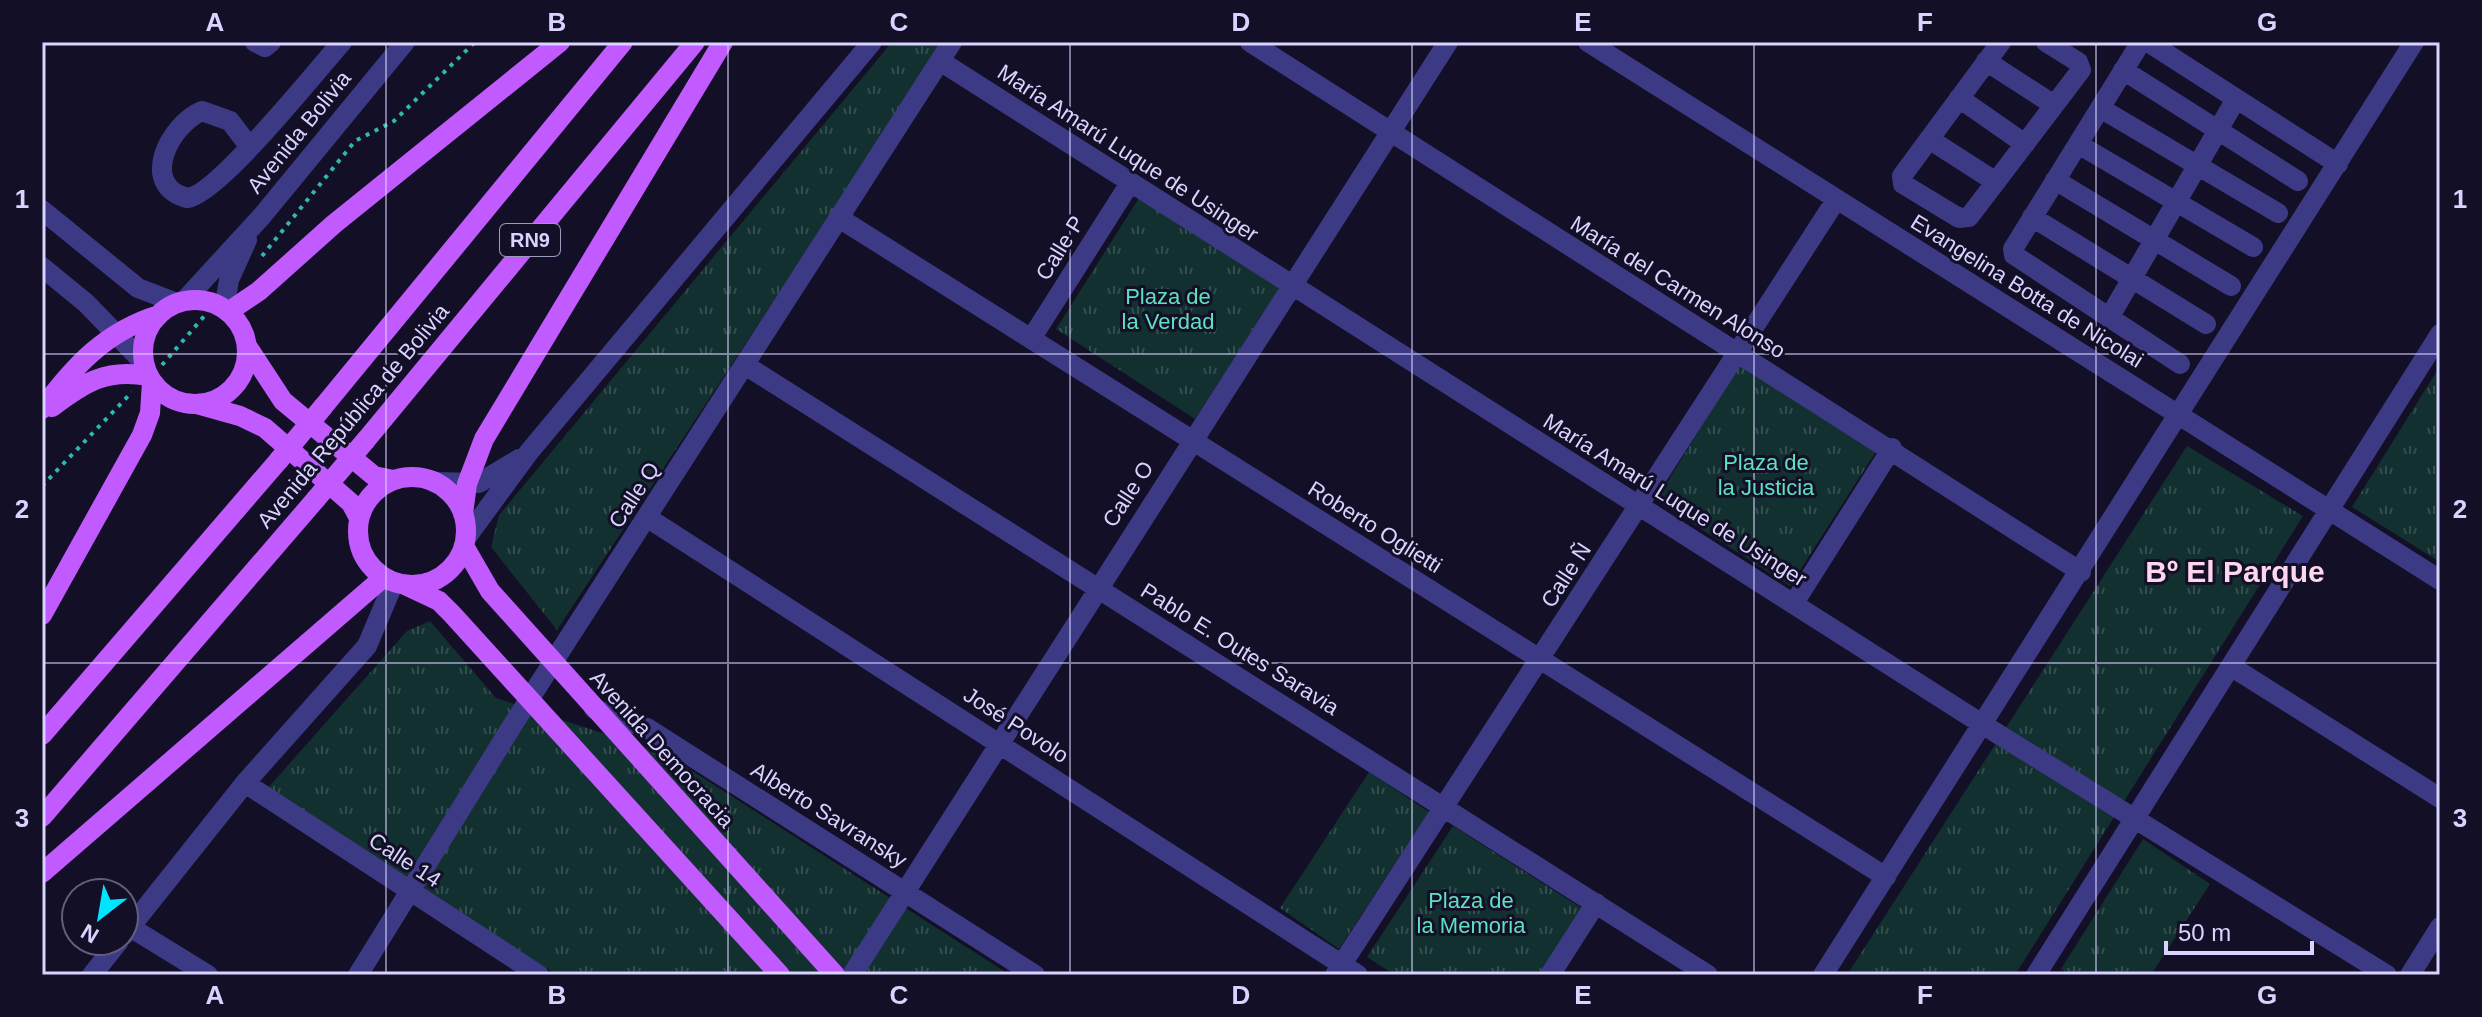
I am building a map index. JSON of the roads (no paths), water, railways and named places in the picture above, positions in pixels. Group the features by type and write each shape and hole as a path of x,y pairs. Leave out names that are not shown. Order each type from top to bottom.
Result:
{"main road":[{"path":"226,311 259,291 334,224 560,42"},
{"name":"Avenida República de Bolivia","path":"42,735 279,460 623,42"},
{"name":"Avenida República de Bolivia","path":"42,817 366,440 695,42"},
{"path":"42,873 394,581 420,584 448,572 465,542 463,514 467,484 484,439 723,42"},
{"path":"42,411 66,377 115,333 159,315 181,302 200,301 226,311 244,333 247,346 283,401 374,476 393,480"},
{"path":"42,615 142,435 150,413 144,338 159,315"},
{"path":"196,404 209,402 233,388 242,376 247,346"},
{"path":"42,411 89,380 102,375 131,372 148,374 171,398 240,416 265,428 351,503 359,518 362,551 394,581 439,601 780,975"},
{"path":"359,518 372,495 393,480 406,477 433,482 456,500 463,514"},
{"name":"Avenida Democracia","path":"465,542 490,591 592,709 835,975"}],"street":[{"path":"255,42 265,47 271,42"},
{"path":"249,146 230,121 202,111 190,119 167,147 162,163 163,183 181,196 203,194 249,146 342,42"},
{"name":"Avenida Bolivia","path":"181,302 262,216 405,42"},
{"path":"465,542 529,452 872,42"},
{"name":"Calle Q","path":"358,975 529,701 952,42"},
{"name":"María del Carmen Alonso","path":"1250,42 1737,353 1892,448 2081,572"},
{"name":"Calle O","path":"852,975 1097,587 1448,42"},
{"name":"Evangelina Botta de Nicolai","path":"1588,42 2440,580"},
{"path":"2001,42 1902,176 1903,184 1959,218 1969,217 2081,70 2078,62 2046,42"},
{"path":"2141,42 2013,249 2014,255 2180,364"},
{"path":"2148,42 2177,50 2236,99 2338,164"},
{"path":"1823,975 2181,415 2414,42"},
{"name":"María Amarú Luque de Usinger","path":"940,61 1982,724 2387,975"},
{"path":"1986,61 2054,105"},
{"path":"2123,70 2298,181"},
{"path":"1959,98 2025,144"},
{"path":"2109,318 2236,99"},
{"path":"2100,108 2278,213"},
{"path":"1929,139 1996,182"},
{"path":"2078,144 2253,247"},
{"path":"2055,180 2231,286"},
{"name":"Calle P","path":"1031,339 1130,183"},
{"name":"Calle Ñ","path":"1345,972 1444,807 1836,200"},
{"path":"42,210 138,288 181,302"},
{"name":"Avenida Bolivia","path":"226,311 234,265 262,216"},
{"path":"2032,217 2206,324"},
{"name":"Roberto Oglietti","path":"839,218 1886,877"},
{"path":"42,267 86,303 148,374"},
{"path":"2037,974 2440,334"},
{"name":"Pablo E. Outes Saravia","path":"745,365 1708,975"},
{"path":"1794,603 1892,448"},
{"path":"433,482 467,484 491,479 529,452"},
{"name":"José Povolo","path":"648,518 998,742 1345,972"},
{"path":"140,914 245,783 367,646 394,581"},
{"path":"2232,667 2440,798"},
{"name":"Alberto Savransky","path":"592,709 647,728 1035,975"},
{"name":"Calle 14","path":"245,783 539,975"},
{"path":"1550,975 1596,903"},
{"path":"2410,975 2440,927"},
{"path":"140,942 208,975"},
{"path":"92,975 106,957"}],"district":[{"name":"Bº El Parque","path":"2235,571"}],"park label":[{"name":"Plaza de la Verdad","path":"1168,308"},
{"name":"Plaza de la Justicia","path":"1766,474"},
{"name":"Plaza de la Memoria","path":"1471,912"}]}
